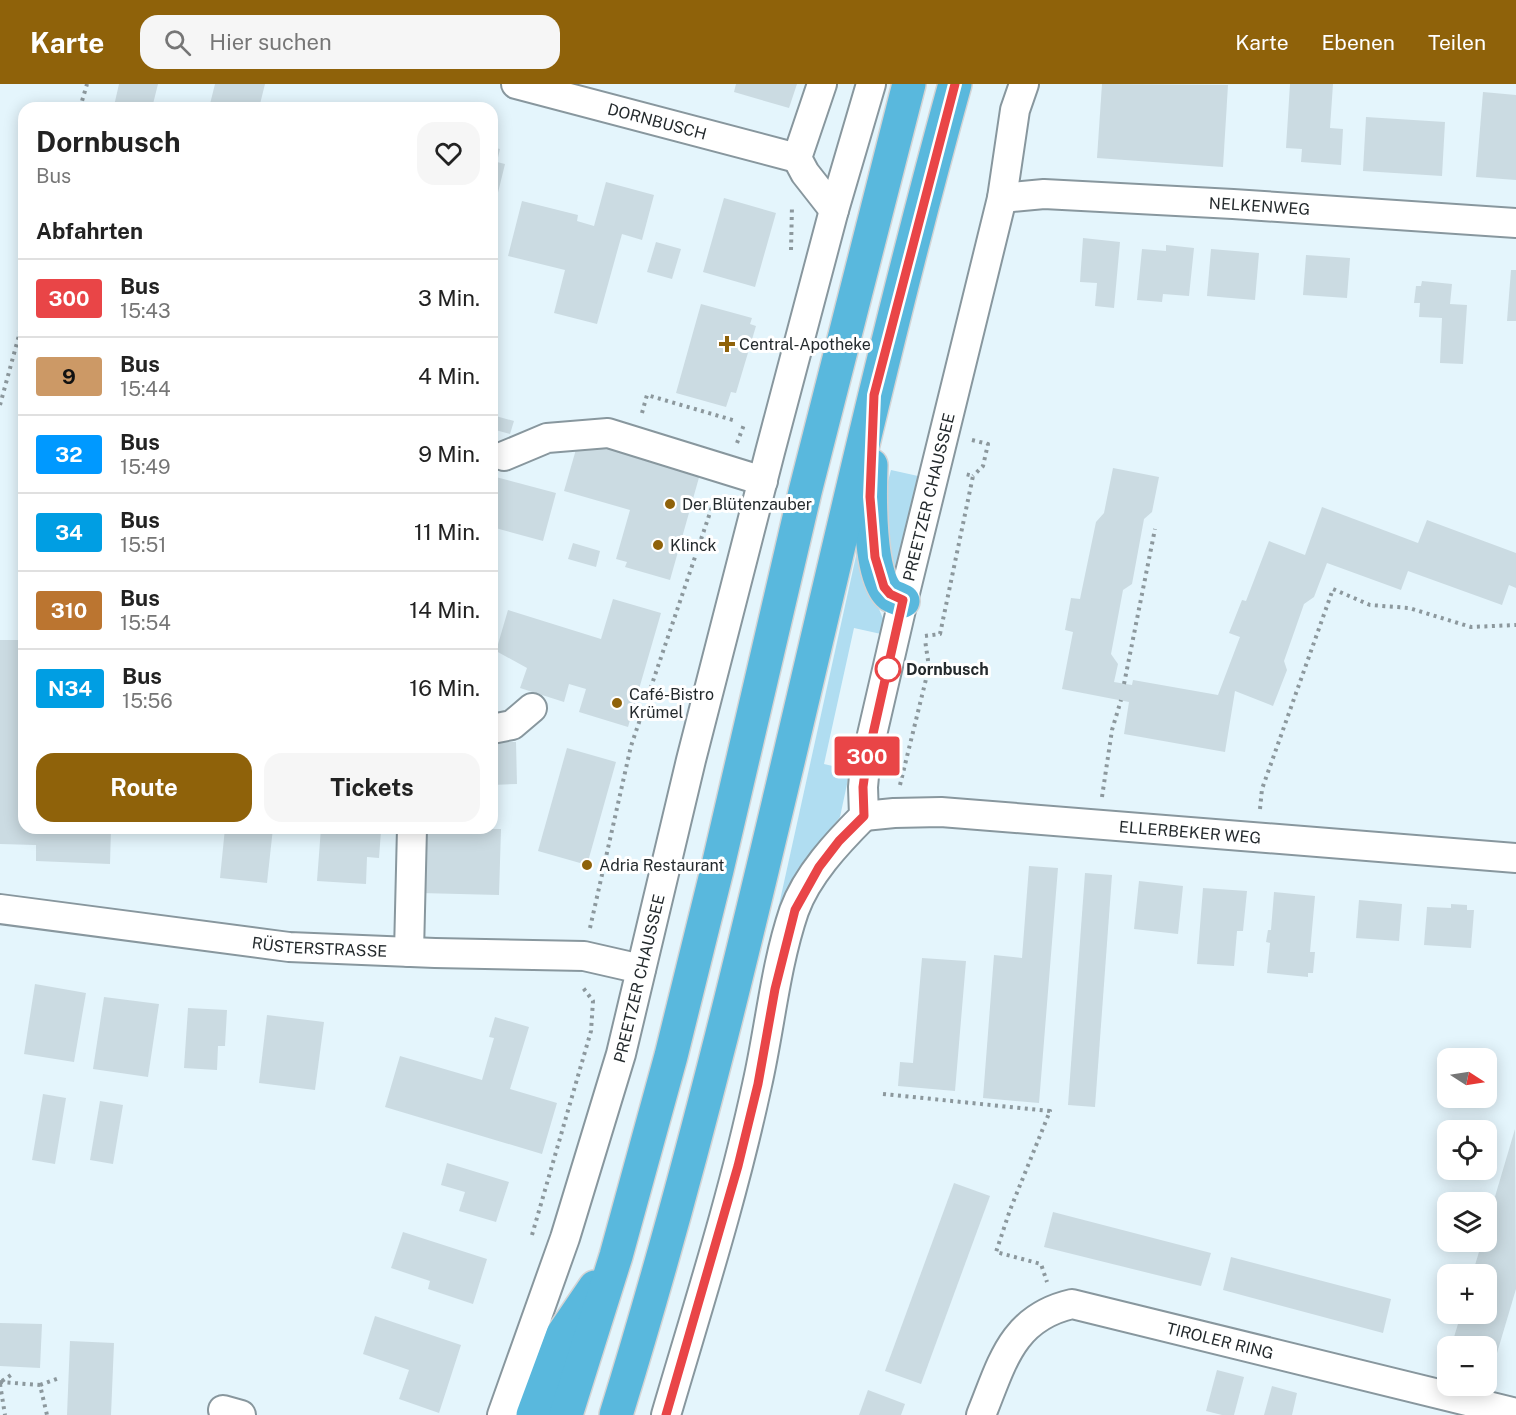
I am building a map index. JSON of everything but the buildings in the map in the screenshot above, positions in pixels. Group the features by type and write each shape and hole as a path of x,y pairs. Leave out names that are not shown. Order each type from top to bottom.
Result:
{"highway":[{"path":"566,1415 616,1256 674,1045 805,492 909,84"},
{"path":"616,1415 636,1351 717,1055 874,395 955,84"},
{"path":"874,395 870,497 875,557 884,587 890,594 903,600"},
{"path":"533,1415 564,1334 616,1256"},
{"path":"630,1415 636,1351"}],"street":[{"name":"DORNBUSCH","path":"516,84 801,166"},
{"path":"822,84 801,166 834,210"},
{"name":"PREETZER CHAUSSEE","path":"502,1415 565,1238 621,1054 691,760 763,481 834,210 872,84"},
{"name":"PREETZER CHAUSSEE","path":"864,816 863,787 866,765 903,600 1002,198 1015,110 1024,84"},
{"name":"NELKENWEG","path":"1002,198 1044,194 1221,203 1516,223"},
{"path":"504,456 547,438 608,433 763,481"},
{"path":"498,728 512,725 532,708"},
{"name":"ELLERBEKER WEG","path":"864,816 941,812 1516,858"},
{"path":"666,1415 738,1166 758,1084 775,989 795,910 819,867 839,841 864,816"},
{"path":"409,952 412,834"},
{"name":"RÜSTERSTRASSE","path":"0,909 289,947 584,956 641,969"},
{"name":"TIROLER RING","path":"981,1415 1008,1349 1029,1323 1055,1308 1072,1304 1516,1413"}],"path":[{"path":"82,102 87,84"},
{"path":"788,259 792,247 793,191 801,166"},
{"path":"0,405 18,339"},
{"path":"653,416 642,413 647,395 736,421"},
{"path":"530,1244 591,1031 593,1001 581,986 584,956 631,746 726,469 745,421"},
{"path":"727,439 738,442"},
{"path":"925,636 940,634 973,476 983,466 988,444 970,440"},
{"path":"965,474 973,476"},
{"path":"1124,684 1155,529"},
{"path":"1258,837 1262,789 1333,589 1370,605 1410,608 1471,627 1516,626"},
{"path":"1098,824 1112,730 1120,700"},
{"path":"883,1094 1050,1111 1010,1210 996,1252 1041,1264 1055,1308"},
{"path":"0,1382 14,1373"},
{"path":"0,1382 40,1385 59,1378"},
{"path":"0,1382 5,1415"},
{"path":"40,1385 47,1415"}],"shaded area":[{"path":"891,470 918,476 897,567 888,568 883,500"},
{"path":"858,547 864,573 884,621 881,634 854,628 824,764 850,770 840,817 803,864 777,914"}],"bus line":[{"name":"300","path":"666,1415 738,1166 758,1084 775,989 795,910 819,867 839,841 864,816 863,787 866,765 903,600 890,594 884,587 875,557 870,497 874,395 955,84"}],"place":[{"name":"Central-Apotheke","path":"727,344"},
{"name":"Der Blütenzauber","path":"670,504"},
{"name":"Klinck","path":"658,545"},
{"name":"Dornbusch","path":"888,669"},
{"name":"Café-Bistro Krümel","path":"617,703"},
{"name":"Adria Restaurant","path":"587,865"}]}
